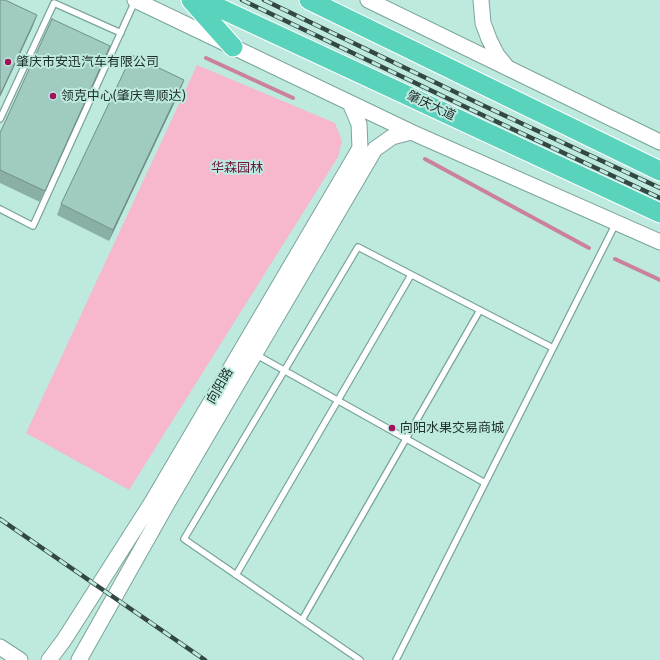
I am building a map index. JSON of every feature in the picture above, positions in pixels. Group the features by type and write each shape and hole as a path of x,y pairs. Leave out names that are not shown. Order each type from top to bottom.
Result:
{"highway":[{"path":"191,0 233,47"},
{"name":"肇庆大道","path":"202,0 660,213"},
{"path":"309,0 660,171"}],"street":[{"path":"135,0 411,132 660,242"},
{"path":"368,0 660,142"},
{"path":"481,0 483,23 489,40 497,55 508,68"},
{"name":"向阳路","path":"79,660 168,502 249,350 360,148 359,124 350,103"},
{"name":"向阳路","path":"49,660 64,640 375,149 392,137 411,132"},
{"path":"0,647 20,660"}],"lane":[{"path":"0,209 33,226 135,0"},
{"path":"0,119 54,3 121,33"},
{"path":"396,660 616,222"},
{"path":"360,660 184,539 358,247 553,348"},
{"path":"236,575 411,274"},
{"path":"302,620 480,310"},
{"path":"249,350 485,483"}],"green space":[{"name":"华森园林","path":"197,65 335,123 342,141 338,157 129,490 26,433"}],"building":[{"name":"肇庆市安迅汽车有限公司","path":"0,0 5,0 37,15 0,95"},
{"name":"领克中心(肇庆粤顺达)","path":"52,19 110,46 45,191 0,170 0,133"},
{"path":"132,55 184,80 113,230 61,204"}],"waterway":[{"path":"206,58 293,98"},
{"path":"425,159 589,248"},
{"path":"615,259 660,280"}],"railway":[{"path":"242,0 660,198"},
{"path":"264,0 480,104 660,188"},
{"path":"0,519 205,660"}],"place":[{"name":"肇庆市安迅汽车有限公司","path":"8,62"},
{"name":"领克中心(肇庆粤顺达)","path":"53,96"},
{"name":"向阳水果交易商城","path":"392,428"}]}
